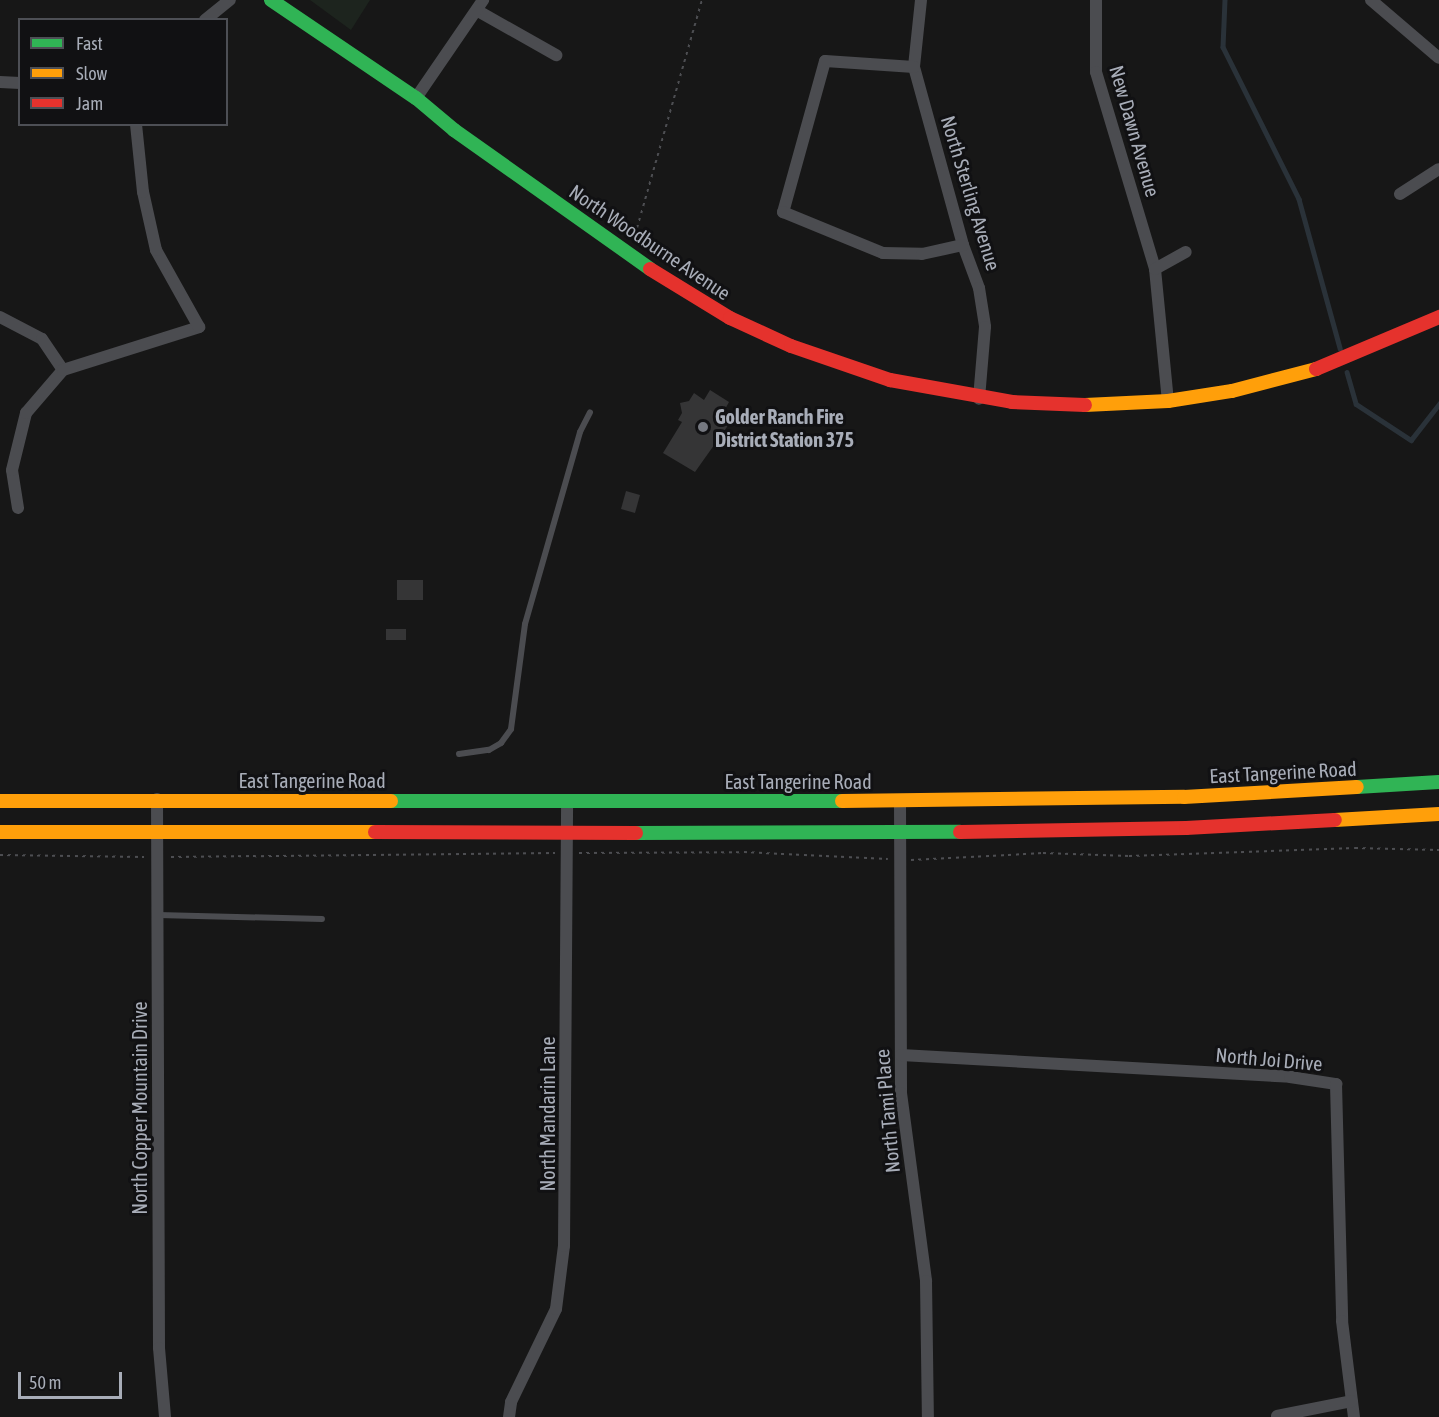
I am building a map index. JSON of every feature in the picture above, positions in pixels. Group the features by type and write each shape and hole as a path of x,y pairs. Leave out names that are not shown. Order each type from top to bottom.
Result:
{"main road":[{"name":"North Woodburne Avenue","path":"271,0 416,98 454,130 637,261 730,318 848,367 979,399 1090,405 1168,401 1232,391 1314,370 1376,347 1439,316"},
{"name":"East Tangerine Road","path":"0,801 157,799 900,801 1184,797 1439,782"},
{"path":"0,832 901,833 1186,828 1439,814"}],"street":[{"path":"208,18 230,0"},
{"name":"North Sterling Avenue","path":"921,0 914,67 963,245 980,288 985,327 979,399"},
{"name":"New Dawn Avenue","path":"1096,0 1096,72 1155,269 1168,401"},
{"path":"1371,0 1439,58"},
{"path":"416,98 481,5 556,55"},
{"path":"914,67 825,61 783,212 883,254 922,254 963,245"},
{"path":"0,82 18,83"},
{"path":"18,508 12,470 26,413 63,370 199,327 156,250 143,192 136,126"},
{"path":"1400,194 1439,169"},
{"path":"1155,269 1186,252"},
{"path":"0,317 42,339 63,370"},
{"name":"North Copper Mountain Drive","path":"157,799 159,1348 165,1417"},
{"name":"North Mandarin Lane","path":"509,1417 511,1402 556,1309 564,1246 567,800"},
{"name":"North Tami Place","path":"900,801 901,1055 904,1121 926,1281 928,1417"},
{"name":"North Joi Drive","path":"901,1055 1290,1077 1336,1084 1339,1276 1354,1417"},
{"path":"1277,1416 1352,1401"}],"lane":[{"path":"459,754 489,750 501,743 511,729 521,638 580,432 590,412"},
{"path":"158,915 322,919"}],"path":[{"path":"635,235 702,0"},
{"path":"0,855 157,858 744,852 901,860 1043,854 1128,856 1355,848 1439,850"}],"shaded area":[{"path":"310,0 370,0 351,30"}],"building":[{"path":"710,390 729,402 724,411 734,417 695,472 663,453 682,422 678,420 682,413 680,403 689,401 694,393 704,400"},
{"path":"626,491 640,495 635,513 621,509"},
{"path":"397,580 423,580 423,600 397,600"},
{"path":"386,629 406,629 406,640 386,640"}],"waterway":[{"path":"1225,0 1223,47 1299,199 1340,348"},
{"path":"1347,372 1356,404 1411,440 1439,404"}],"traffic: fast":[{"path":"271,0 416,98 454,130 650,269"},
{"path":"1357,787 1439,782"},
{"path":"391,801 842,801"},
{"path":"636,833 960,832"}],"traffic: slow":[{"path":"1085,405 1168,401 1232,391 1316,369"},
{"path":"842,801 1184,797 1357,787"},
{"path":"0,801 391,801"},
{"path":"1335,820 1439,814"},
{"path":"0,832 375,832"}],"traffic: jam":[{"path":"650,269 730,318 791,346 890,380 1012,402 1085,405"},
{"path":"1316,369 1439,317"},
{"path":"960,832 1186,828 1335,820"},
{"path":"375,832 636,833"}],"place":[{"name":"Golder Ranch Fire District Station 375","path":"703,427"}]}
